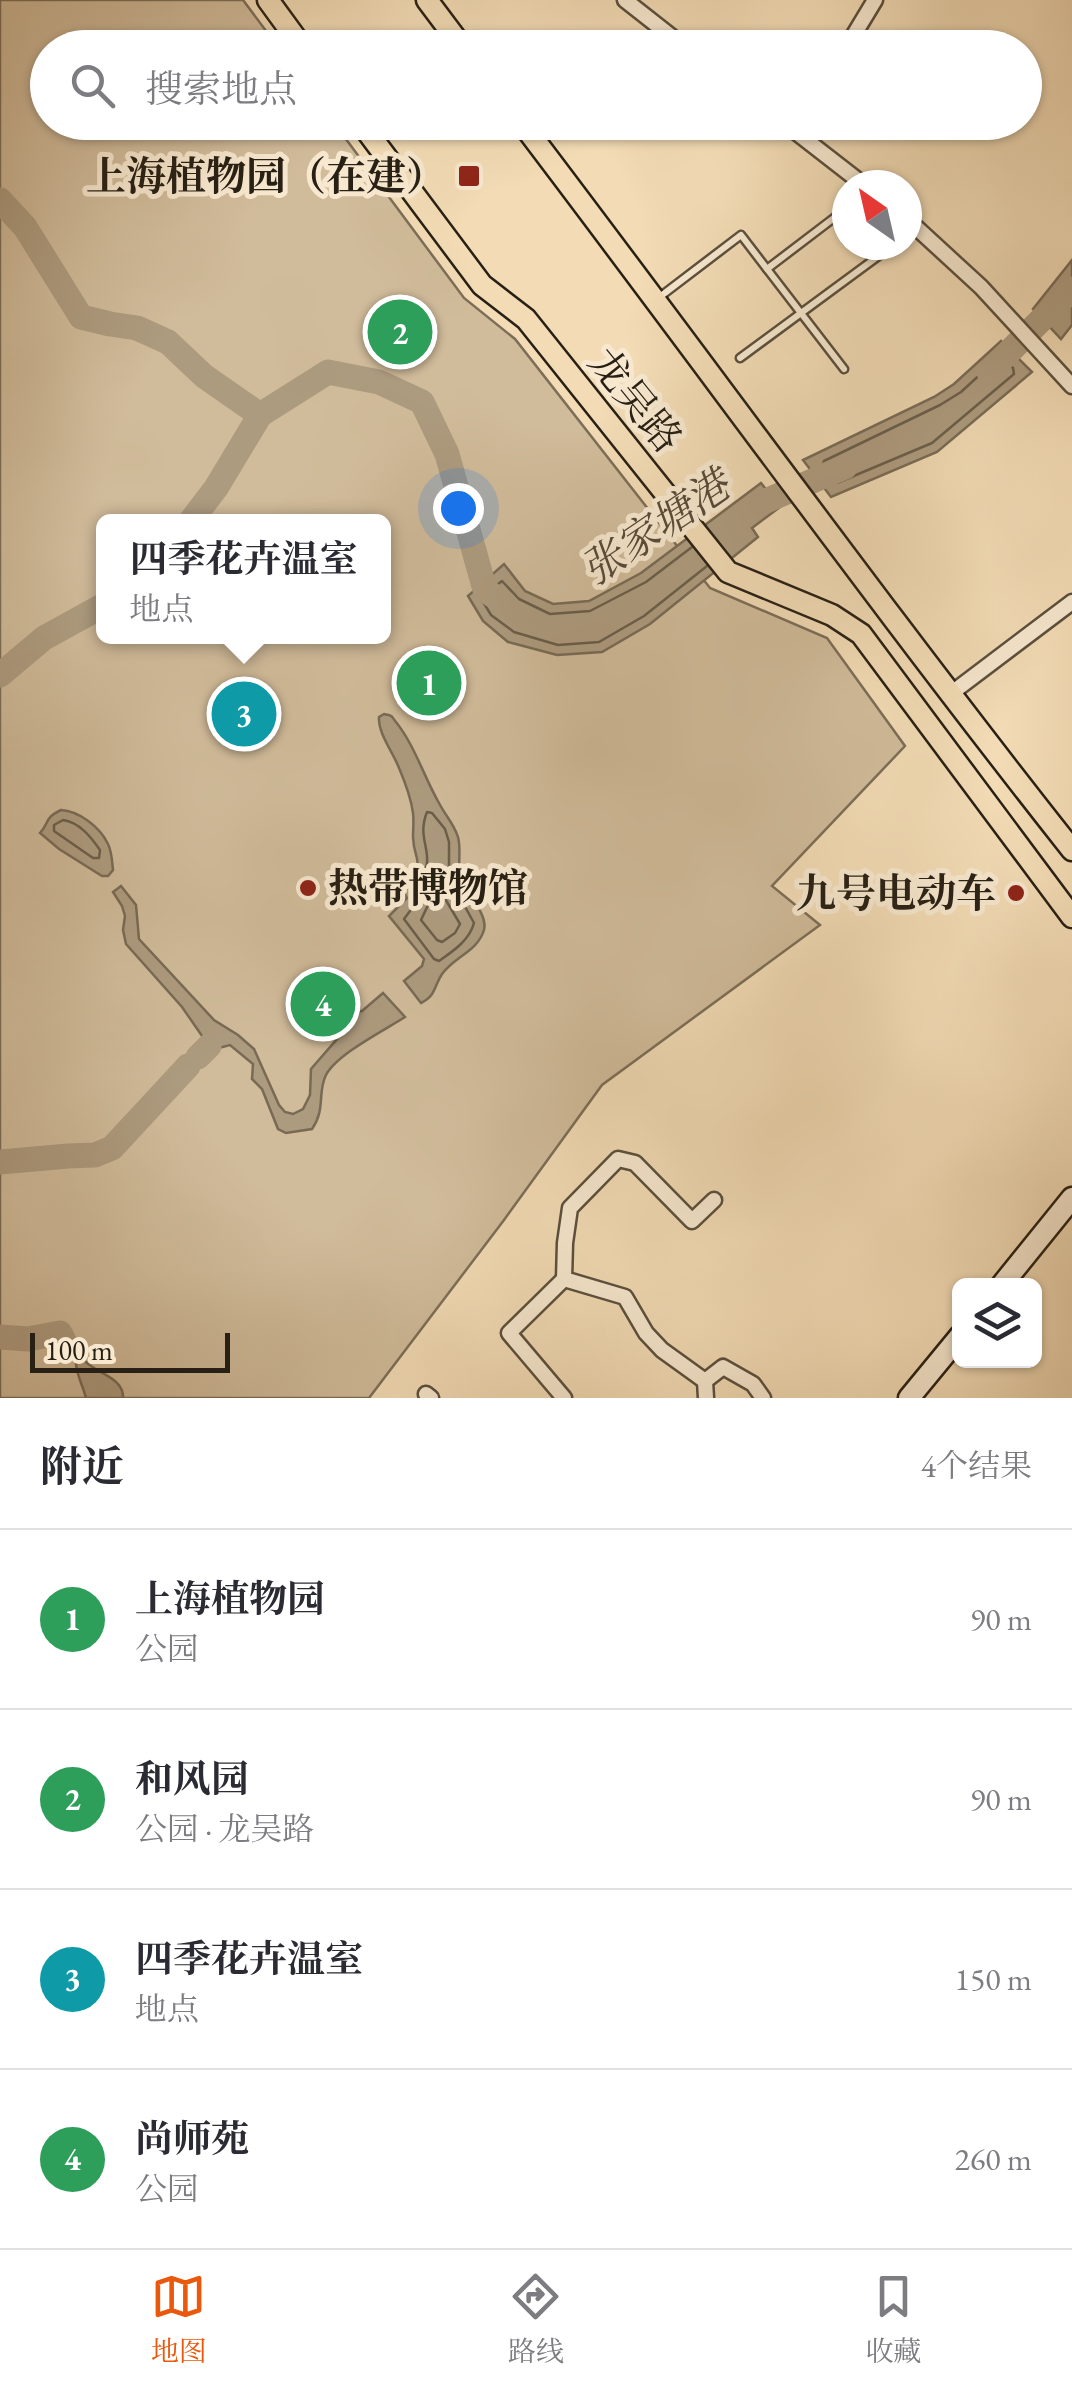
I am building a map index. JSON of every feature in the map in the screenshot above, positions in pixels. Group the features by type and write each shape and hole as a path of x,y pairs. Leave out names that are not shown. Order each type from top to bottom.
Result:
{"main road":[{"path":"268,0 290,30"},
{"path":"427,0 450,30"},
{"name":"龙吴路","path":"373,140 482,286 526,319 728,572 832,615 860,634 1072,917"},
{"name":"龙吴路","path":"534,140 949,695 1072,850"}],"street":[{"path":"624,0 663,30"},
{"path":"856,30 874,0"},
{"path":"810,140 846,170"},
{"path":"922,233 982,287 1072,386"},
{"path":"949,695 1072,602"},
{"path":"564,1398 510,1332 564,1279 570,1208 618,1159 635,1164 692,1222 714,1200"},
{"path":"1007,1278 1072,1198"},
{"path":"564,1279 625,1298 646,1333 662,1350 705,1381"},
{"path":"909,1398 952,1346"},
{"path":"705,1381 724,1367 754,1384 763,1398"},
{"path":"705,1381 706,1398"},
{"path":"743,1398 754,1384"}],"lane":[{"path":"767,268 832,219"},
{"path":"656,300 741,234 844,369"},
{"path":"740,358 873,260"}],"shaded area":[{"path":"0,0 243,0 265,30 30,30 30,140 347,140 464,298 515,339 710,588 827,638 905,746 772,886 820,925 602,1085 369,1398 0,1398"}],"water":[{"path":"1072,260 1072,325 1061,339 1033,309"},
{"path":"1001,341 1032,372 937,452 831,497 803,460 934,397"},
{"path":"761,483 780,507 752,528 758,537 650,624 602,652 557,655 508,642 483,621 468,596 504,564 525,591 553,604 589,601 641,573"},
{"path":"392,716 403,731 454,828 462,882 484,924 477,943 447,968 432,994 421,1003 404,981 422,966 424,959 389,916 407,898 402,884 418,862 411,802 381,730 379,717"},
{"path":"61,810 82,817 104,838 113,870 108,876 59,849 40,833"},
{"path":"121,886 136,905 139,939 214,1020 254,1049 285,1112 293,1114 303,1109 310,1095 311,1069 337,1039 350,1013 362,1011 383,993 405,1017 332,1067 323,1082 319,1115 312,1129 286,1133 278,1129 262,1089 252,1079 253,1064 230,1045 215,1049 209,1046 182,1007 126,944 125,916 113,892"},
{"path":"84,1360 114,1380 123,1398 86,1398 76,1364"}],"waterway":[{"path":"0,200 25,227 81,317 137,328 168,342 204,376 260,415"},
{"name":"张家塘港","path":"989,372 1072,289"},
{"name":"张家塘港","path":"196,514 260,415 328,372 379,382 422,402 447,454 485,590 504,603"},
{"name":"张家塘港","path":"746,514 761,503 845,467"},
{"name":"张家塘港","path":"0,675 44,638 96,609"},
{"path":"198,1057 209,1046"},
{"path":"0,1162 95,1155 112,1148 188,1066"},
{"path":"0,1337 28,1339 60,1333 68,1349"}],"place":[{"name":"上海植物园（在建）","path":"469,176"},
{"name":"和风园","path":"400,332"},
{"name":"上海植物园","path":"429,683"},
{"name":"四季花卉温室","path":"244,714"},
{"name":"热带博物馆","path":"308,888"},
{"name":"九号电动车","path":"1016,893"},
{"name":"尚师苑","path":"323,1004"}]}
